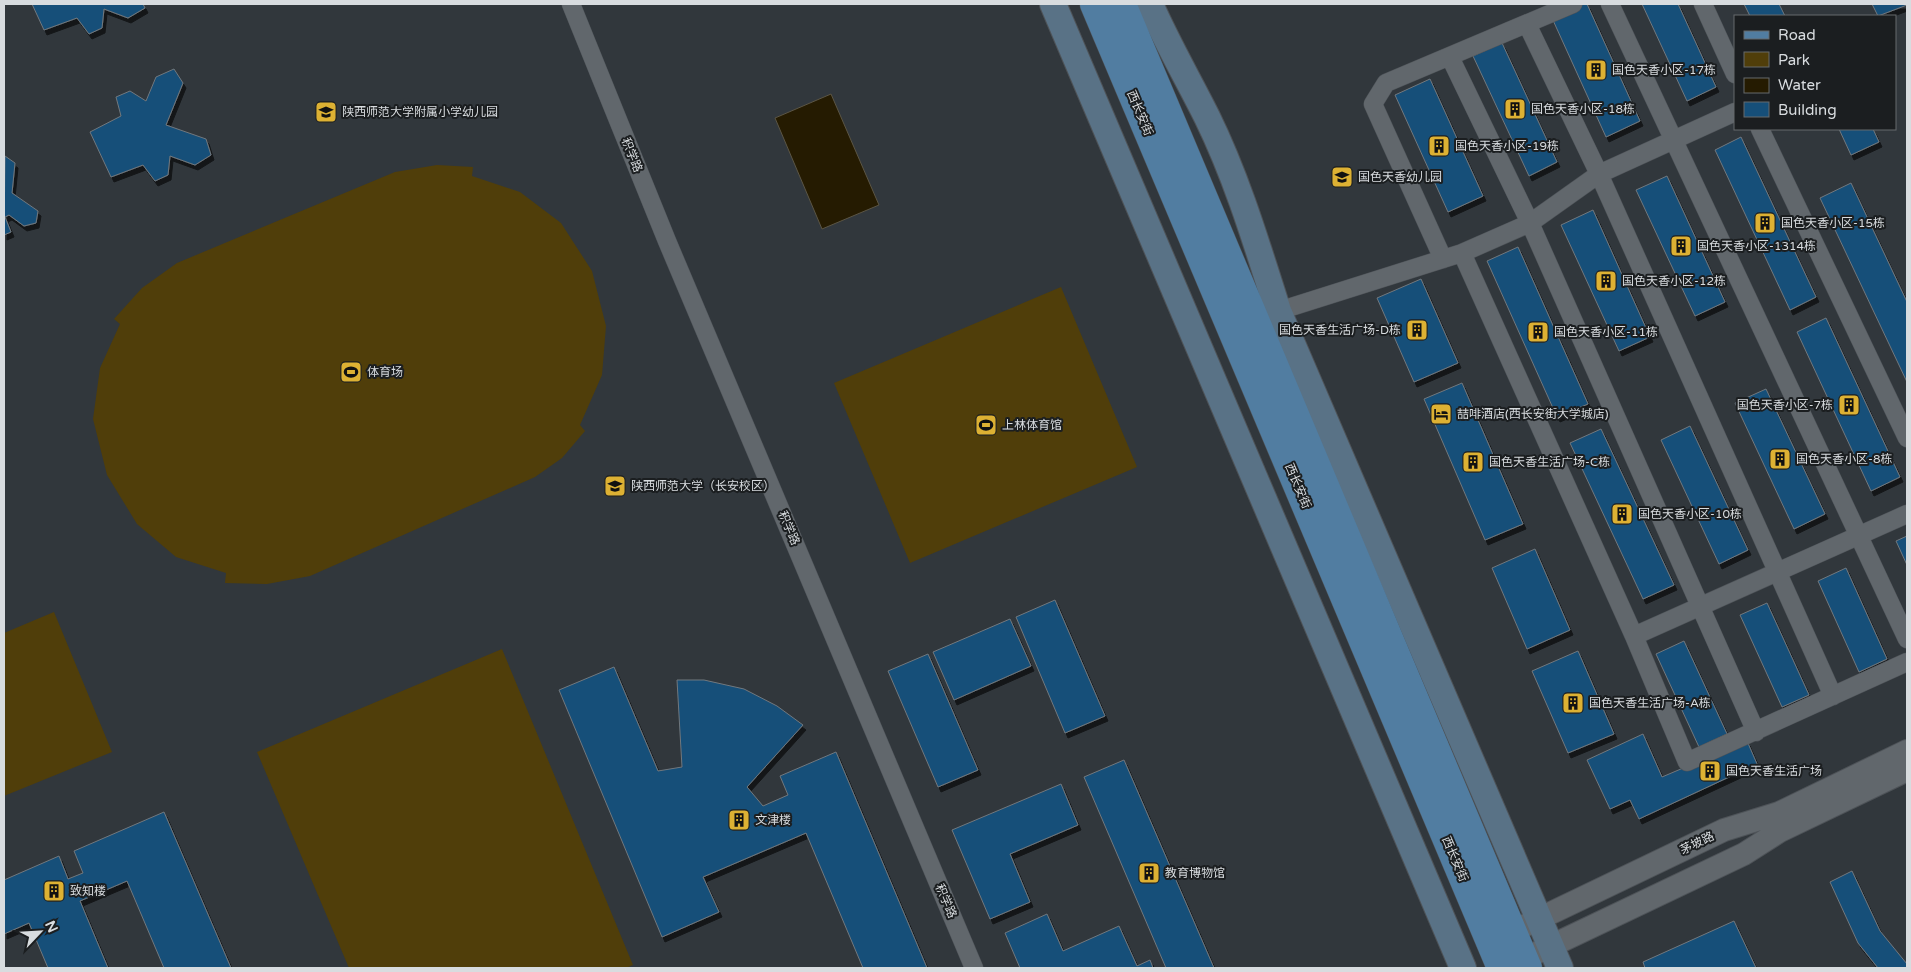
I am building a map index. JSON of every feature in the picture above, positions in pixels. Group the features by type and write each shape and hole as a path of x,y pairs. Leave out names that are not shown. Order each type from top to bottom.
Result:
{"main road":[{"path":"1053,4 1463,968"},
{"name":"西长安街","path":"1094,4 1514,966"},
{"name":"西长安街","path":"1122,4 1266,314 1501,936"},
{"path":"1150,4 1162,31 1208,118 1250,222 1266,314 1556,957"}],"street":[{"name":"积学路","path":"572,4 667,241 974,968"},
{"path":"1443,259 1373,104 1386,83 1573,4"},
{"path":"1610,4 1907,639"},
{"path":"1703,4 1734,72"},
{"path":"1527,24 1599,174 1833,696"},
{"path":"1450,57 1530,223 1756,732"},
{"path":"1266,314 1462,253 1530,223 1599,174 1734,112"},
{"path":"1760,130 1907,438"},
{"path":"1462,253 1634,636 1687,762 1907,662"},
{"path":"1634,636 1907,514"},
{"name":"茅坡路","path":"1501,936 1724,830 1779,813 1907,752"},
{"path":"1514,966 1556,957 1606,920 1744,854 1780,831 1907,770"},
{"path":"1593,893 1606,920"}],"green space":[{"name":"体育场","path":"437,165 473,167 472,176 520,192 561,223 592,271 606,326 602,375 580,425 585,431 562,458 535,477 310,576 267,584 225,583 226,573 176,557 137,524 107,475 93,419 100,368 120,324 114,319 142,288 177,263 395,172"},
{"name":"上林体育馆","path":"1061,287 1137,467 910,563 834,383"},
{"path":"54,612 112,752 4,796 4,633"},
{"path":"502,649 633,965 626,968 349,968 257,752"}],"water":[{"path":"831,94 879,205 822,229 775,118"}],"building":[{"path":"32,4 143,4 145,8 128,18 104,9 102,28 89,34 77,18 44,30"},
{"name":"国色天香小区-17栋","path":"1587,4 1640,121 1606,137 1552,18"},
{"path":"1642,4 1678,4 1716,87 1687,101"},
{"path":"1744,4 1779,4 1784,15 1750,15"},
{"path":"1872,4 1907,4 1881,15 1878,15"},
{"name":"国色天香小区-18栋","path":"1502,43 1557,162 1529,176 1473,56"},
{"path":"174,69 183,83 166,125 206,139 211,155 195,165 170,156 168,175 155,181 143,165 111,177 90,132 121,116 116,97 130,91 146,101 156,77"},
{"name":"国色天香小区-19栋","path":"1430,79 1483,196 1448,212 1395,95"},
{"path":"1839,130 1873,130 1879,142 1851,155"},
{"name":"国色天香小区-15栋","path":"1741,137 1816,297 1790,310 1715,150"},
{"path":"5,156 15,163 12,193 38,211 36,223 24,226 9,215 5,217 11,232 4,235"},
{"name":"国色天香小区-1314栋","path":"1667,176 1725,302 1695,316 1636,190"},
{"path":"1851,183 1907,302 1907,382 1820,198"},
{"name":"国色天香小区-12栋","path":"1593,210 1650,337 1619,351 1561,225"},
{"name":"国色天香小区-11栋","path":"1518,247 1588,404 1557,417 1487,261"},
{"name":"国色天香生活广场-D栋","path":"1421,279 1458,363 1414,382 1377,298"},
{"name":"国色天香小区-7栋","path":"1826,318 1900,477 1871,491 1797,332"},
{"name":"国色天香生活广场-C栋","path":"1462,383 1523,524 1485,540 1424,399"},
{"name":"国色天香小区-8栋","path":"1766,389 1825,514 1794,529 1735,403"},
{"path":"1690,426 1748,550 1719,564 1661,440"},
{"name":"国色天香小区-10栋","path":"1601,429 1674,585 1643,599 1570,443"},
{"path":"1907,536 1907,565 1896,541"},
{"path":"1535,549 1570,630 1527,649 1492,568"},
{"path":"1846,568 1887,659 1859,672 1818,581"},
{"path":"1055,600 1105,716 1065,733 1016,617"},
{"path":"1767,603 1809,695 1782,707 1740,615"},
{"path":"1010,619 1031,666 954,700 933,652"},
{"path":"1684,641 1727,734 1699,747 1656,654"},
{"name":"国色天香生活广场-A栋","path":"1578,651 1614,734 1568,753 1532,671"},
{"path":"928,654 978,770 938,787 888,671"},
{"name":"文津楼","path":"614,667 658,771 682,767 677,680 704,680 744,689 777,706 803,725 747,787 763,806 788,795 780,776 836,752 927,968 863,968 806,833 703,877 719,912 662,937 559,690"},
{"name":"国色天香生活广场","path":"1643,734 1662,777 1747,741 1757,764 1639,819 1630,800 1610,809 1587,760"},
{"name":"教育博物馆","path":"1124,760 1214,968 1166,968 1084,777"},
{"path":"1061,784 1078,825 1010,854 1030,902 990,919 952,830"},
{"name":"致知楼","path":"164,812 231,968 164,968 127,881 80,901 108,968 48,968 29,923 4,934 4,880 59,856 68,879 83,873 74,851"},
{"path":"1852,871 1880,931 1907,964 1907,968 1878,968 1858,943 1830,882"},
{"path":"1047,914 1063,951 1119,926 1137,966 1150,960 1153,968 1020,968 1005,933"},
{"path":"1734,921 1756,968 1645,968 1643,962"}],"place":[{"name":"国色天香小区-17栋","path":"1596,70"},
{"name":"国色天香小区-18栋","path":"1515,109"},
{"name":"陕西师范大学附属小学幼儿园","path":"326,112"},
{"name":"国色天香小区-19栋","path":"1439,146"},
{"name":"国色天香幼儿园","path":"1342,177"},
{"name":"国色天香小区-15栋","path":"1765,223"},
{"name":"国色天香小区-1314栋","path":"1681,246"},
{"name":"国色天香小区-12栋","path":"1606,281"},
{"name":"国色天香生活广场-D栋","path":"1417,330"},
{"name":"国色天香小区-11栋","path":"1538,332"},
{"name":"体育场","path":"351,372"},
{"name":"国色天香小区-7栋","path":"1849,405"},
{"name":"喆啡酒店(西长安街大学城店)","path":"1441,414"},
{"name":"上林体育馆","path":"986,425"},
{"name":"国色天香小区-8栋","path":"1780,459"},
{"name":"国色天香生活广场-C栋","path":"1473,462"},
{"name":"陕西师范大学（长安校区）","path":"615,486"},
{"name":"国色天香小区-10栋","path":"1622,514"},
{"name":"国色天香生活广场-A栋","path":"1573,703"},
{"name":"国色天香生活广场","path":"1710,771"},
{"name":"文津楼","path":"739,820"},
{"name":"教育博物馆","path":"1149,873"},
{"name":"致知楼","path":"54,891"}]}
